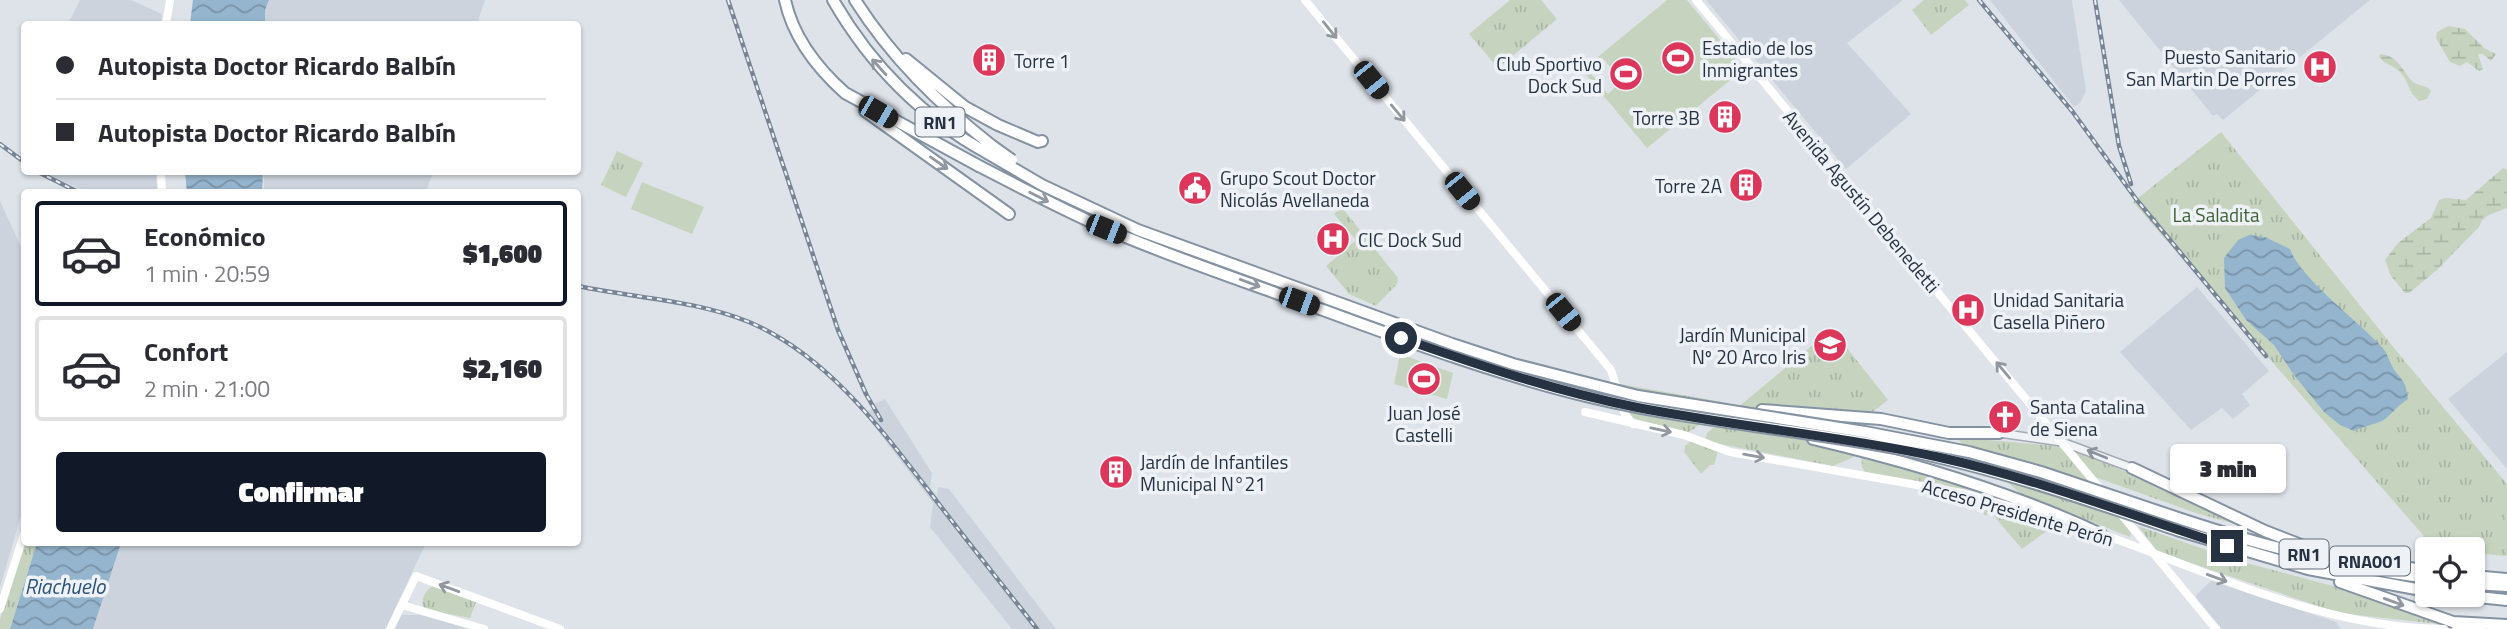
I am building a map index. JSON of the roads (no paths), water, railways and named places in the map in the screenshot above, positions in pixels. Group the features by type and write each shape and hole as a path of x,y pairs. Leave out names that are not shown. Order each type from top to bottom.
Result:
{"highway":[{"name":"RN1","path":"785,0 807,51 845,93 979,166 1075,215 1138,242 1453,356 1595,398 1674,414 1887,447 1965,464 2310,556 2415,576"},
{"name":"RN1","path":"833,0 863,48 896,85 930,115 1066,197 1138,230 1513,365 1638,396 1865,432 1958,450 2041,472 2183,521 2308,569 2415,590"},
{"name":"RNA001","path":"855,0 880,35 929,93 989,149 1133,221 1449,337 1595,380 1959,443 2052,468 2183,521 2415,569"},
{"path":"880,35 965,107 1011,131 1038,142 1042,141"},
{"path":"845,93 881,123 1009,214"},
{"path":"1762,410 1846,415 1916,425 1949,433 1999,433"},
{"path":"1783,431 1869,452 1988,489 2055,512 2101,534"},
{"path":"2132,468 2265,531 2314,550"},
{"path":"2308,569 2454,622 2507,625"},
{"path":"2485,577 2507,579"},
{"path":"2485,585 2507,586"},
{"path":"2485,598 2507,600"}],"main road":[{"path":"166,21 170,0"},
{"path":"1305,0 1611,370 1625,415 1633,424"},
{"name":"Avenida Agustín Debenedetti","path":"1696,0 2216,629"},
{"name":"Acceso Presidente Perón","path":"1585,412 1684,435 1722,450 1962,493 2101,534 2245,588 2346,619 2402,627 2444,629"},
{"path":"0,608 21,543"},
{"path":"390,629 416,576 561,629"},
{"path":"402,605 484,629"},
{"path":"2456,629 2507,625"}],"street":[{"path":"1999,433 2062,442 2132,468"}],"water":[{"path":"193,0 269,0 265,21 190,21"},
{"path":"185,175 263,175 262,189 187,189"},
{"path":"2249,235 2265,237 2290,249 2296,261 2318,286 2384,350 2404,383 2408,399 2379,422 2354,431 2340,425 2324,412 2274,345 2246,320 2225,288 2224,258 2238,240"},
{"name":"Riachuelo","path":"36,546 120,546 93,629 10,629"}],"railway":[{"path":"728,0 838,330 866,394 881,420"},
{"path":"1979,0 2072,111 2136,199 2266,356"},
{"path":"2095,0 2119,146 2131,184"},
{"path":"0,144 21,160"},
{"path":"44,175 72,189"},
{"path":"581,286 686,304 728,315 777,336 804,354 828,374 873,420 1037,629"}],"place":[{"name":"Estadio de los Inmigrantes","path":"1678,58"},
{"name":"Torre 1","path":"989,60"},
{"name":"Puesto Sanitario San Martin De Porres","path":"2320,67"},
{"name":"Club Sportivo Dock Sud","path":"1626,74"},
{"name":"Torre 3B","path":"1725,117"},
{"name":"Torre 2A","path":"1746,185"},
{"name":"Grupo Scout Doctor Nicolás Avellaneda","path":"1195,188"},
{"name":"CIC Dock Sud","path":"1333,239"},
{"name":"Unidad Sanitaria Casella Piñero","path":"1968,310"},
{"name":"Jardín Municipal Nº 20 Arco Iris","path":"1830,345"},
{"name":"Juan José Castelli","path":"1424,379"},
{"name":"Santa Catalina de Siena","path":"2005,417"},
{"name":"Jardín de Infantiles Municipal N°21","path":"1116,472"}],"park label":[{"name":"La Saladita","path":"2216,214"}]}
